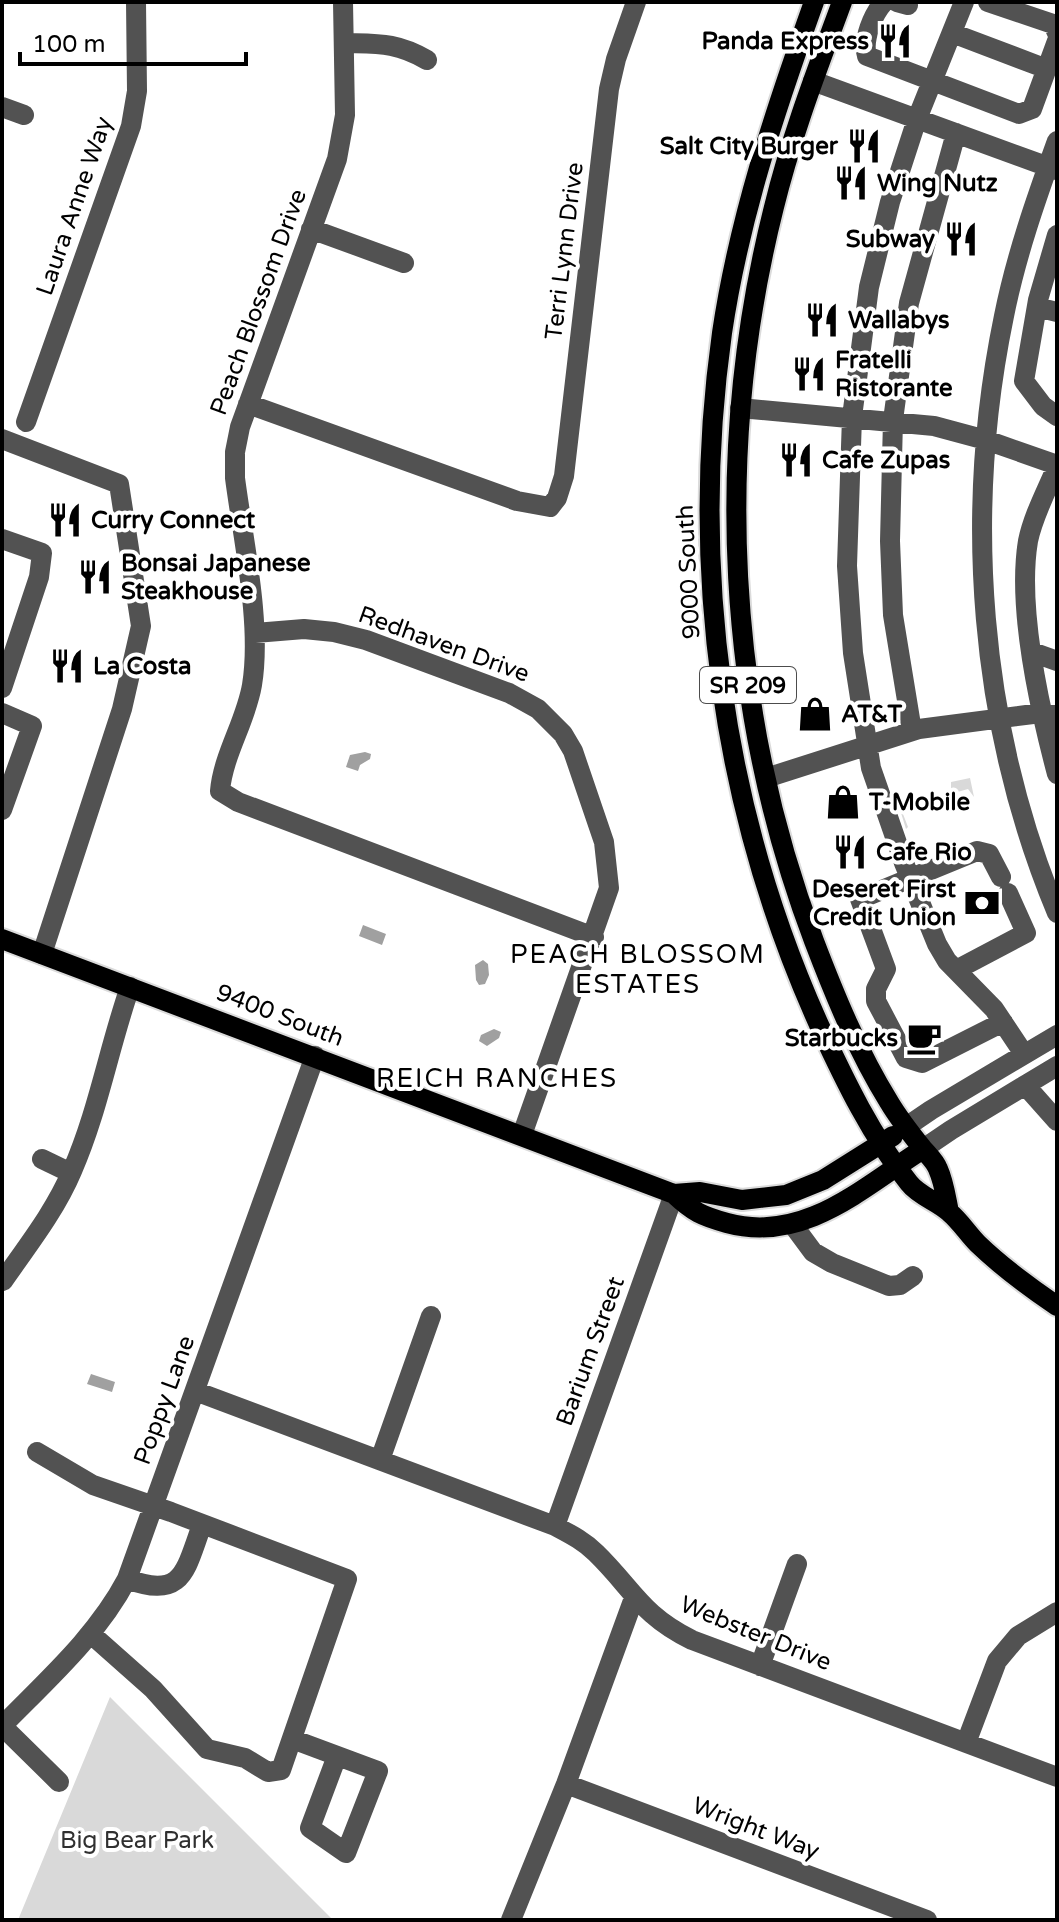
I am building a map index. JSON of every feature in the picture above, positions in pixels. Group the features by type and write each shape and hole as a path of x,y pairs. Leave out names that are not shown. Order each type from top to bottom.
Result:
{"main road":[{"name":"9000 South","path":"814,2 757,167 723,329 710,473 713,620 731,744 758,861 779,926 834,1057 897,1166"},
{"name":"9000 South","path":"842,3 785,164 762,258 746,348 740,408 736,528 740,616 749,696 766,778 791,873 815,943 872,1072 923,1149"},
{"name":"9400 South","path":"2,939 674,1194 693,1211 734,1225 763,1228 793,1225 828,1210 923,1149"},
{"name":"9400 South","path":"674,1194 700,1192 742,1200 786,1195 823,1180 906,1127"},
{"name":"SR 209","path":"923,1149 938,1167 949,1212"},
{"name":"SR 209","path":"897,1166 912,1187 949,1212 978,1244 1057,1306"}],"street":[{"name":"Laura Anne Way","path":"26,422 131,126 137,91 136,2"},
{"name":"Peach Blossom Drive","path":"343,2 345,95 337,159 248,404 235,452 235,478 255,633 251,687 220,791 225,796 594,937"},
{"name":"Terri Lynn Drive","path":"248,404 517,501 550,507 557,498 564,476 609,89 636,2"},
{"path":"884,2 876,13 865,44 867,56 1019,114 1032,109 1057,41"},
{"path":"964,2 917,119 890,202 869,287 852,417 847,566 853,653 871,768 910,878 937,944 956,970 994,1009 1024,1054"},
{"path":"988,2 1053,24 1057,33"},
{"path":"952,33 1047,69"},
{"path":"344,43 387,43 408,49 427,60"},
{"path":"813,81 1052,168"},
{"path":"2,107 24,115"},
{"path":"912,731 893,615 890,541 893,420 909,303 956,133"},
{"path":"1057,141 1052,168 1030,215 995,358 986,440 982,548 986,624 1000,719 1032,844 1057,913"},
{"path":"311,229 404,263"},
{"path":"1057,235 1024,381 1043,406 1057,416"},
{"path":"1010,291 1042,309"},
{"path":"1004,313 1042,309"},
{"path":"740,408 934,426 986,440 1057,466 1031,530 1027,602 1032,652 1049,714 1056,769"},
{"path":"2,439 119,484 141,626 122,709 42,954"},
{"path":"2,539 42,553 39,577 2,688"},
{"name":"Redhaven Drive","path":"255,633 304,629 334,632 366,640 509,693 538,709 563,734 573,751 604,842 609,888 522,1135"},
{"path":"1032,652 1057,661"},
{"path":"2,713 32,726 2,810"},
{"path":"766,778 912,731 1049,714"},
{"path":"956,970 1026,933 989,854 977,851 860,899 886,969 876,989 876,1001 906,1058 922,1063 1003,1022"},
{"path":"3,1281 41,1228 71,1173 82,1147 130,987"},
{"path":"906,1127 1057,1035"},
{"name":"Poppy Lane","path":"2,1726 91,1634 127,1579 315,1056"},
{"path":"923,1149 1057,1066"},
{"path":"1025,1085 1057,1120"},
{"path":"42,1159 71,1173"},
{"name":"Barium Street","path":"555,1526 674,1194"},
{"path":"793,1225 813,1252 832,1263 889,1286 905,1284 913,1276"},
{"path":"380,1460 431,1316"},
{"name":"Webster Drive","path":"195,1391 555,1526 596,1553 634,1598 670,1629 760,1666 1057,1777"},
{"path":"37,1452 93,1485 347,1579 281,1770 268,1772 245,1758 207,1749 153,1689 91,1634"},
{"path":"127,1579 158,1587 171,1585 186,1569 202,1525"},
{"path":"760,1666 797,1564"},
{"path":"511,1920 566,1784 634,1598"},
{"path":"966,1743 997,1661 1018,1636 1057,1612"},
{"path":"2,1726 59,1782"},
{"path":"292,1739 378,1771 346,1853 310,1828 337,1756"},
{"name":"Wright Way","path":"566,1784 927,1920"}],"green space":[{"path":"970,778 974,797 968,789 951,791 951,782"},
{"path":"894,790 897,790 900,804 949,795 903,814 906,829"},
{"name":"Big Bear Park","path":"110,1697 333,1920 18,1920"}],"shaded area":[{"path":"371,754 370,759 360,765 358,771 346,767 350,755"},
{"path":"363,925 386,934 382,945 359,936"},
{"path":"483,960 488,964 489,975 485,984 479,985 475,965"},
{"path":"494,1029 501,1032 499,1038 487,1046 479,1041 481,1035"},
{"path":"91,1374 115,1382 112,1392 87,1384"}],"place":[{"name":"Panda Express","path":"895,41"},
{"name":"Salt City Burger","path":"864,146"},
{"name":"Wing Nutz","path":"851,183"},
{"name":"Subway","path":"961,239"},
{"name":"Wallabys","path":"822,320"},
{"name":"Fratelli Ristorante","path":"809,374"},
{"name":"Cafe Zupas","path":"796,460"},
{"name":"Curry Connect","path":"65,520"},
{"name":"Bonsai Japanese Steakhouse","path":"95,577"},
{"name":"La Costa","path":"67,666"},
{"name":"AT&T","path":"815,714"},
{"name":"T-Mobile","path":"843,802"},
{"name":"Cafe Rio","path":"850,852"},
{"name":"Deseret First Credit Union","path":"982,903"},
{"name":"Starbucks","path":"924,1038"}],"district":[{"name":"PEACH BLOSSOM ESTATES","path":"638,969"},
{"name":"REICH RANCHES","path":"497,1078"}]}
